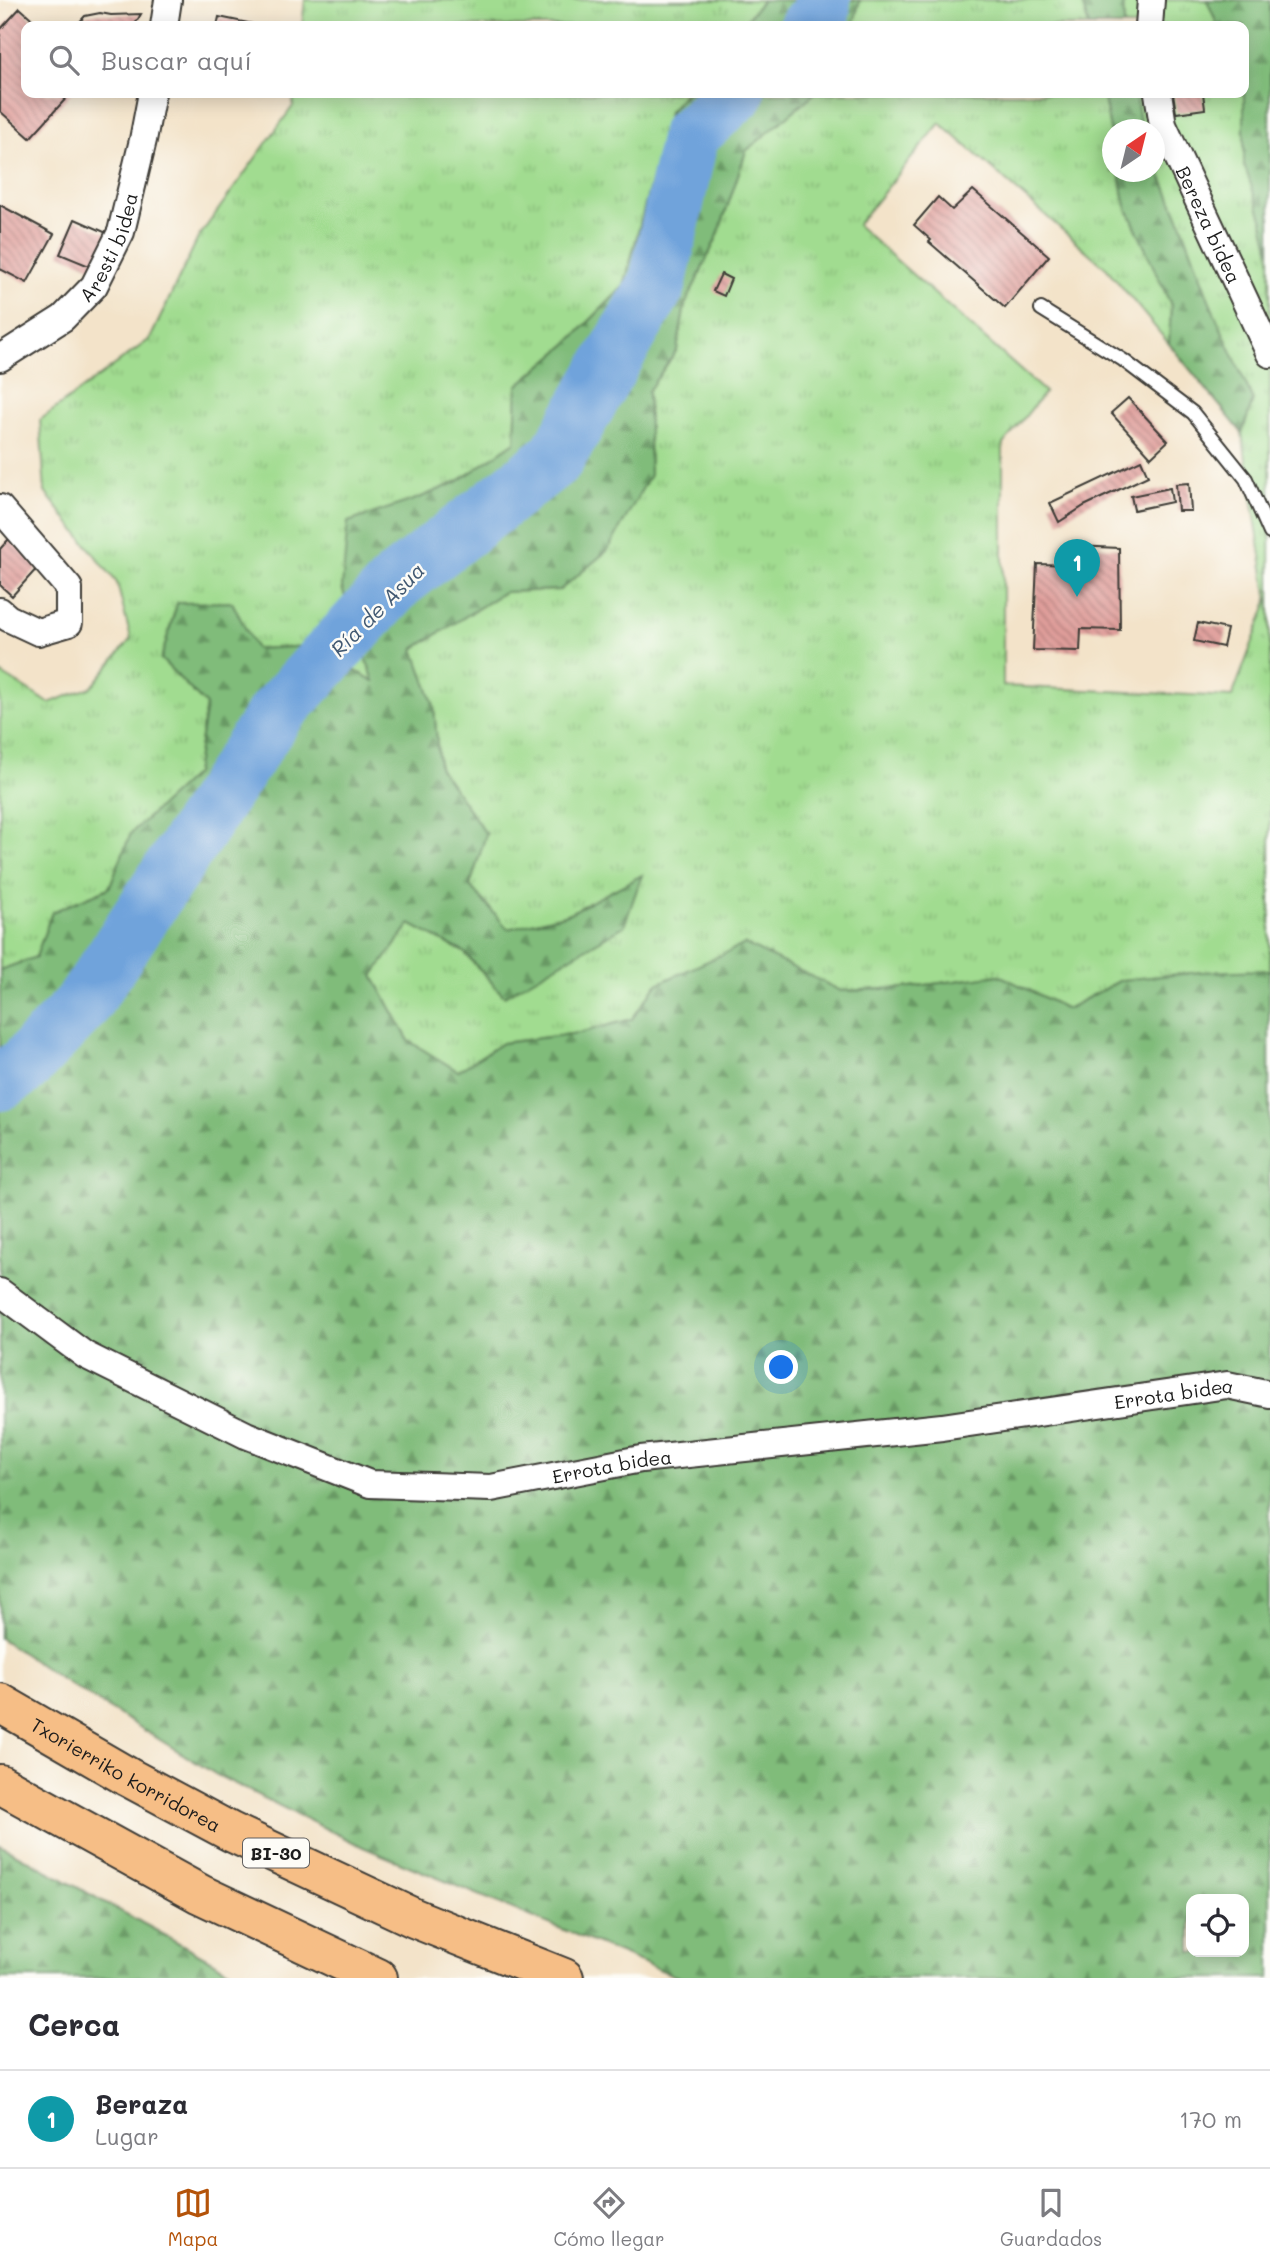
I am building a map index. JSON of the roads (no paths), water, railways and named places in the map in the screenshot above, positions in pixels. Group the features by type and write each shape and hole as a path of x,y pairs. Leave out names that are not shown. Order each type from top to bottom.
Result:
{"highway":[{"name":"Txorierriko korridorea","path":"0,1703 231,1832 414,1918 564,1978"},
{"path":"0,1784 200,1894 378,1978"}],"street":[{"path":"165,21 168,0"},
{"path":"1150,21 1152,0"},
{"name":"Aresti bidea","path":"0,358 63,318 94,286 121,232 151,98"},
{"name":"Bereza bidea","path":"1159,98 1164,125 1270,354"},
{"path":"0,508 69,588 69,623 38,632 8,618 0,611"},
{"name":"Errota bidea","path":"1,1293 85,1355 246,1435 370,1484 491,1488 641,1459 942,1427 1227,1385 1270,1394"}],"lane":[{"path":"1041,309 1123,360 1193,413 1246,479 1270,533"}],"waterway":[{"name":"Ría de Asua","path":"813,21 821,14 822,0"},
{"name":"Ría de Asua","path":"0,1082 24,1066 82,1005 275,714 398,581 556,458 657,285 690,135 731,98"}],"place":[{"name":"Beraza","path":"1077,597"}]}
